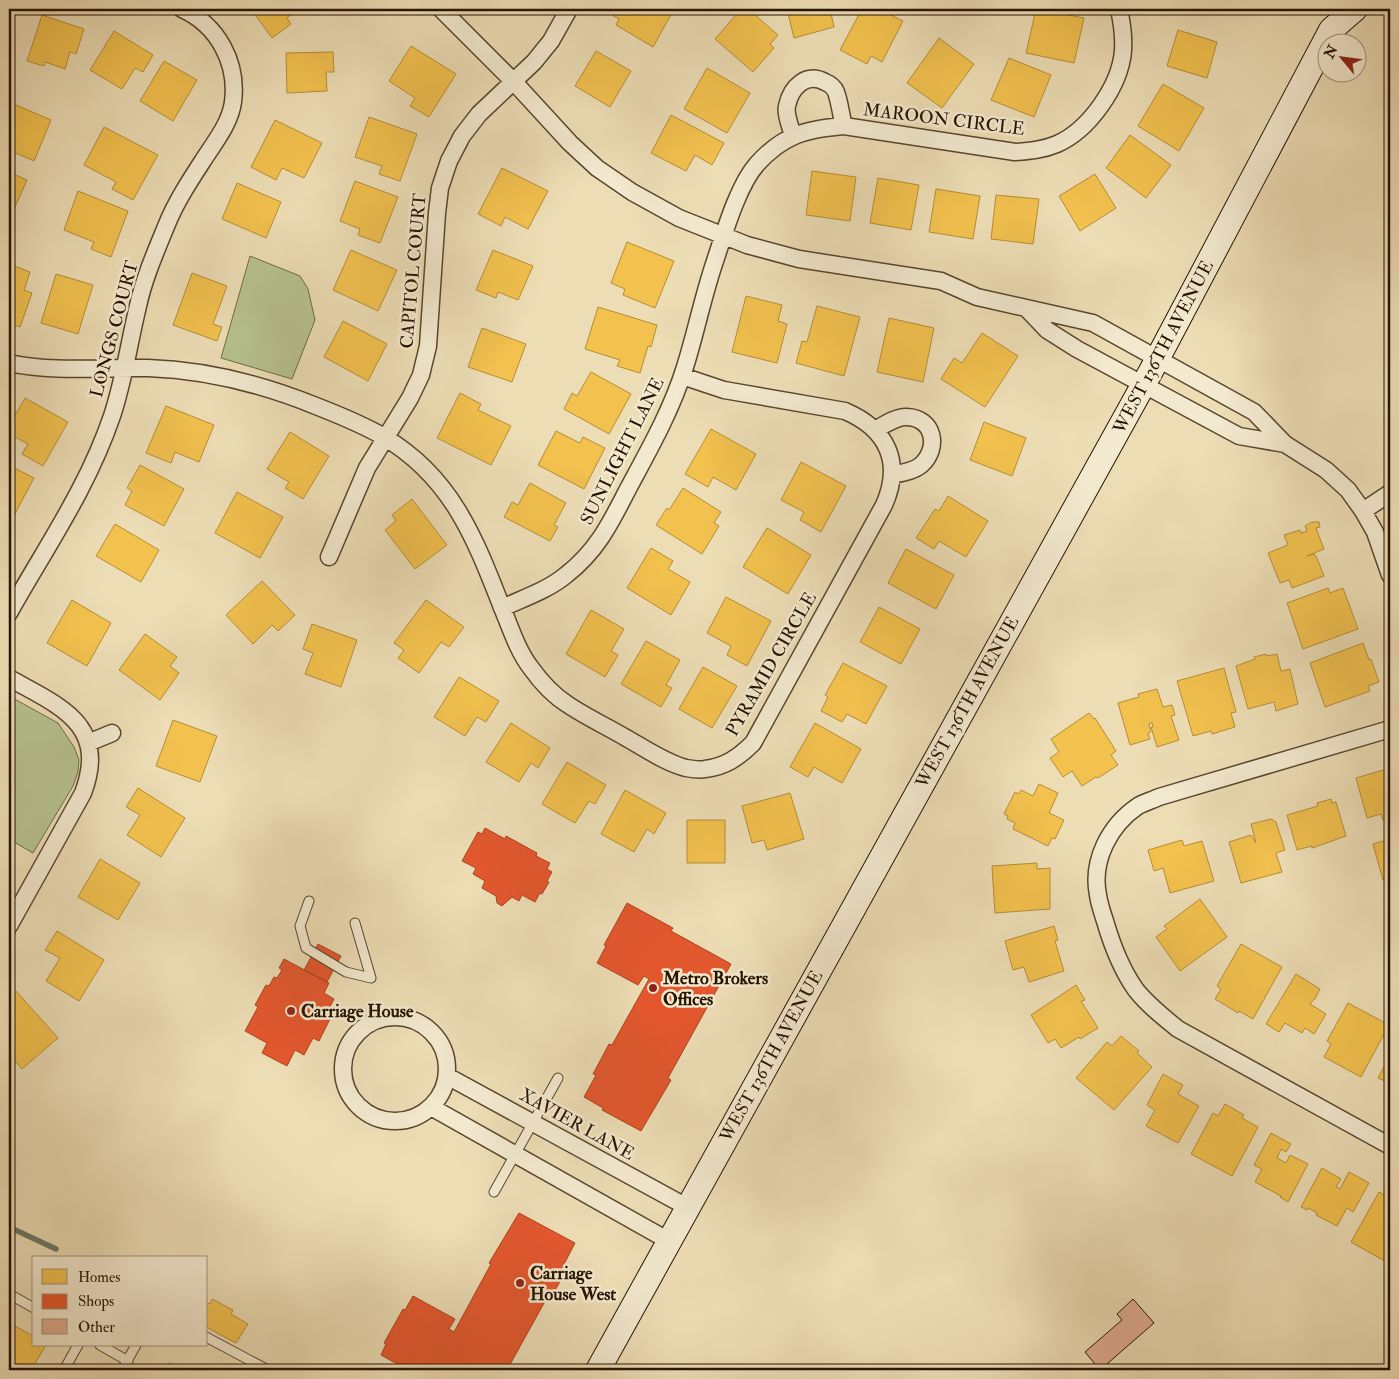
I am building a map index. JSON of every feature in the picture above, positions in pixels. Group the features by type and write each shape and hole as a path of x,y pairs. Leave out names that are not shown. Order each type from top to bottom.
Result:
{"main road":[{"name":"WEST 136TH AVENUE","path":"598,1370 1143,385 1332,20 1355,9"}],"street":[{"name":"LONGS COURT","path":"9,613 65,520 91,470 111,418 125,368 138,304 154,257 170,219 189,182 226,125 233,103 234,82 229,61 221,43 208,26 190,12 182,9"},
{"path":"441,9 514,82 570,143 597,168 632,192 671,214 723,237 800,259 941,281 977,296 1093,323 1254,412 1285,444 1326,470 1348,490 1375,532 1390,574"},
{"path":"514,82 551,41 569,9"},
{"name":"MAROON CIRCLE","path":"723,237 744,184 756,166 771,150 793,136 816,128 844,126 1015,152 1035,151 1056,145 1072,136 1089,122 1102,104 1118,73 1123,52 1123,26 1119,9"},
{"name":"MAROON CIRCLE","path":"793,136 786,108 792,93 798,85 804,79 813,77 830,84 836,91 844,126"},
{"name":"CAPITOL COURT","path":"329,557 367,468 410,398 420,375 428,346 440,188 449,161 462,136 479,114 514,82"},
{"name":"SUNLIGHT LANE","path":"502,608 543,590 565,576 587,557 604,534 666,416 682,376 705,292 723,237"},
{"path":"1026,308 1047,330 1077,349 1239,436 1285,444"},
{"name":"PYRAMID CIRCLE","path":"9,363 60,369 148,368 192,371 234,378 285,394 355,421 385,438 413,458 437,482 458,509 474,539 517,644 529,666 546,688 566,704 666,760 687,768 704,769 723,765 739,757 753,743 884,505 889,494 892,475 890,457 883,439 862,418 845,410 724,390 682,376"},
{"path":"875,430 908,416 922,421 931,434 933,441 932,449 929,456 920,466 892,475"},
{"path":"1363,511 1390,493"},
{"path":"9,678 68,712 80,726 88,743 91,760 90,777 83,793 9,926"},
{"path":"1390,729 1160,797 1140,805 1123,818 1110,834 1101,853 1097,872 1097,894 1110,938 1121,966 1137,991 1155,1010 1178,1029 1390,1146"},
{"path":"88,743 112,733"},
{"path":"396,1017 409,1018 422,1024 434,1033 442,1046 447,1061 447,1076 442,1093 431,1107 417,1117 400,1121 383,1120 368,1114 355,1102 346,1088 343,1070 346,1053 354,1038 366,1026 382,1018 396,1017"},
{"name":"XAVIER LANE","path":"447,1076 687,1207"},
{"path":"431,1107 669,1241"}],"lane":[{"path":"309,901 300,926 306,948 346,972 371,978 355,923"},
{"path":"494,1192 558,1078"},
{"path":"9,1294 32,1307"},
{"path":"208,1338 268,1370"},
{"path":"64,1370 77,1346"},
{"path":"102,1346 128,1360"},
{"path":"122,1370 135,1346"}],"green space":[{"path":"250,256 300,276 308,289 315,320 292,379 221,358"},
{"path":"9,696 58,723 74,747 79,760 78,772 73,786 33,853 9,839"}],"building: Homes":[{"path":"251,9 299,9 287,18 291,24 272,38"},
{"path":"615,9 669,9 673,11 653,47 616,25 619,19 612,15"},
{"path":"741,9 748,9 778,35 770,44 774,48 753,72 715,39"},
{"path":"787,9 830,9 834,27 794,38"},
{"path":"862,9 879,9 903,21 882,62 871,56 867,64 840,50"},
{"path":"1036,9 1084,18 1074,63 1026,53"},
{"path":"42,15 84,29 76,54 70,52 65,69 45,62 44,66 27,61"},
{"path":"1178,30 1217,42 1207,78 1167,66"},
{"path":"114,31 153,55 143,72 135,68 122,89 90,70"},
{"path":"939,38 974,64 942,108 907,83"},
{"path":"411,46 456,74 429,117 410,106 415,98 389,81"},
{"path":"596,51 631,71 610,107 575,86"},
{"path":"333,52 334,72 326,72 327,91 287,93 286,53"},
{"path":"1009,58 1051,75 1034,117 991,100"},
{"path":"164,61 197,80 173,121 140,101"},
{"path":"707,68 750,93 727,133 684,109"},
{"path":"1163,84 1204,108 1179,151 1138,126"},
{"path":"9,102 51,120 34,161 9,150"},
{"path":"671,115 724,143 712,165 695,155 686,171 651,153"},
{"path":"369,117 417,134 400,181 379,174 382,166 355,157"},
{"path":"275,120 322,143 304,178 282,168 276,180 251,167"},
{"path":"104,127 158,155 133,200 112,189 116,182 84,165"},
{"path":"1130,135 1171,165 1146,198 1106,168"},
{"path":"502,168 548,191 528,229 505,217 501,226 478,214"},
{"path":"812,171 856,177 850,221 806,215"},
{"path":"9,172 27,180 11,216 9,215"},
{"path":"1095,174 1116,208 1080,231 1059,196"},
{"path":"878,178 919,185 911,230 870,223"},
{"path":"355,181 398,197 380,243 358,235 360,229 340,221"},
{"path":"237,183 281,202 266,238 222,219"},
{"path":"936,189 980,196 973,239 929,232"},
{"path":"78,191 128,211 111,257 91,249 94,242 64,230"},
{"path":"996,195 1039,199 1033,244 991,239"},
{"path":"627,242 674,261 655,308 623,295 625,289 611,283"},
{"path":"351,250 397,270 378,311 333,290"},
{"path":"493,250 533,266 518,300 498,292 496,298 476,290"},
{"path":"9,264 30,272 24,290 32,293 20,327 9,323"},
{"path":"192,273 227,286 213,324 222,327 217,341 173,325"},
{"path":"56,274 93,285 78,334 41,323"},
{"path":"746,296 782,305 778,321 787,324 777,363 732,352"},
{"path":"817,306 860,317 844,376 796,363 802,341 807,342"},
{"path":"598,307 657,325 651,347 648,346 640,373 617,366 620,360 585,349"},
{"path":"889,318 934,328 923,382 877,372"},
{"path":"343,321 387,344 368,381 324,357"},
{"path":"482,328 526,344 512,382 468,367"},
{"path":"982,333 1018,356 985,407 941,379 954,358 962,363"},
{"path":"591,372 631,394 609,434 564,409 572,393 577,396"},
{"path":"460,393 481,404 478,410 511,426 491,465 437,438"},
{"path":"25,398 68,422 43,466 22,454 28,444 9,434 9,426"},
{"path":"166,406 214,425 199,462 175,452 171,463 146,453"},
{"path":"984,422 1026,438 1012,476 970,460"},
{"path":"711,429 756,454 736,490 713,477 708,487 685,474"},
{"path":"556,431 580,443 583,437 605,448 584,489 538,465"},
{"path":"290,432 329,456 303,499 285,488 289,482 267,469"},
{"path":"801,462 846,486 821,532 800,520 804,512 781,500"},
{"path":"9,465 34,478 10,523 9,523"},
{"path":"140,465 184,489 164,526 125,505 132,491 127,488"},
{"path":"530,483 566,503 554,525 558,527 550,541 504,517 512,502 518,505"},
{"path":"683,488 721,512 714,523 719,526 702,554 656,525 667,508 669,510"},
{"path":"237,492 283,517 260,558 215,533"},
{"path":"948,496 988,521 966,557 939,541 934,549 916,538 935,509 939,511"},
{"path":"412,499 447,545 415,569 385,530 396,521 392,515"},
{"path":"1312,522 1319,522 1320,527 1316,528 1324,549 1307,556 1314,554 1316,556 1324,576 1292,588 1289,580 1280,583 1268,553 1288,545 1284,535 1300,530 1301,533 1307,531 1305,526"},
{"path":"115,524 159,550 141,582 96,556"},
{"path":"767,528 811,555 788,594 743,567"},
{"path":"651,548 673,561 668,569 690,582 671,615 627,588"},
{"path":"906,549 954,575 936,609 888,583"},
{"path":"262,581 295,615 278,631 272,625 253,644 226,615"},
{"path":"1328,588 1330,593 1343,588 1358,629 1303,649 1287,603"},
{"path":"726,597 771,621 747,666 727,655 731,646 707,633"},
{"path":"72,600 111,623 87,666 47,643"},
{"path":"426,600 464,627 449,647 441,642 419,673 398,658 404,650 394,643"},
{"path":"879,607 920,629 901,664 860,642"},
{"path":"591,610 624,629 611,651 618,655 605,677 566,654"},
{"path":"312,624 357,640 341,687 305,674 313,653 303,649"},
{"path":"145,634 177,657 170,666 179,673 160,700 119,670"},
{"path":"646,641 680,660 666,685 672,688 661,707 621,684"},
{"path":"1363,643 1379,682 1368,686 1370,691 1325,707 1310,663"},
{"path":"1266,654 1267,656 1277,654 1281,671 1290,669 1298,704 1276,711 1274,702 1248,709 1236,666 1255,659 1254,657"},
{"path":"843,663 887,686 866,724 847,714 842,722 821,711 828,697 825,695"},
{"path":"703,667 737,686 712,728 679,709"},
{"path":"1224,668 1236,712 1231,713 1235,727 1212,734 1211,731 1193,736 1177,681"},
{"path":"459,677 499,701 486,722 477,717 465,736 434,717"},
{"path":"1157,689 1163,707 1172,705 1175,715 1171,716 1179,740 1157,747 1151,727 1153,727 1152,723 1149,724 1151,732 1148,733 1150,739 1130,745 1118,703 1139,697 1138,694"},
{"path":"1089,713 1095,718 1116,751 1111,755 1118,765 1082,786 1072,771 1063,777 1050,758 1059,752 1051,739"},
{"path":"173,720 217,736 200,782 156,766"},
{"path":"511,723 550,748 538,768 531,763 519,782 486,762"},
{"path":"815,723 861,749 842,783 814,767 808,777 790,767"},
{"path":"567,762 606,785 595,804 589,801 575,823 542,804"},
{"path":"1390,768 1390,817 1383,820 1381,814 1367,818 1356,778"},
{"path":"1039,784 1058,793 1049,813 1064,820 1055,839 1052,838 1048,846 1013,829 1015,823 1007,819 1008,816 1004,814 1015,792 1019,794 1021,790 1033,796"},
{"path":"138,788 185,818 161,857 127,835 140,815 126,807"},
{"path":"625,790 666,813 654,834 647,829 634,852 601,834"},
{"path":"790,793 804,839 767,850 764,840 752,843 742,806"},
{"path":"1331,799 1332,803 1336,802 1346,836 1312,848 1312,846 1297,850 1287,815 1318,806 1317,803"},
{"path":"1271,819 1276,822 1285,850 1276,853 1282,872 1241,883 1229,842 1251,835 1256,843 1251,824"},
{"path":"687,820 725,820 725,863 687,863"},
{"path":"1390,839 1390,878 1383,880 1373,844"},
{"path":"1182,840 1184,846 1202,841 1214,881 1170,893 1163,868 1154,871 1148,850"},
{"path":"100,859 140,883 118,920 78,897"},
{"path":"1037,863 1037,869 1050,868 1050,909 995,913 992,866"},
{"path":"1200,899 1227,937 1180,971 1156,937 1167,929 1164,926"},
{"path":"1054,926 1058,940 1055,941 1064,971 1029,982 1024,967 1013,970 1005,941"},
{"path":"57,931 104,960 79,1001 46,981 60,958 45,950"},
{"path":"1241,944 1282,967 1253,1019 1239,1011 1238,1013 1215,999 1221,989 1217,986"},
{"path":"1296,974 1320,989 1310,1004 1326,1014 1314,1034 1305,1028 1302,1033 1285,1023 1279,1032 1266,1024"},
{"path":"1076,985 1085,1000 1081,1001 1098,1028 1061,1048 1055,1039 1048,1043 1031,1015"},
{"path":"16,991 58,1038 22,1069 9,1054 9,997"},
{"path":"1348,1003 1389,1025 1361,1077 1324,1057 1331,1044 1327,1041"},
{"path":"1121,1036 1139,1051 1137,1053 1152,1067 1114,1110 1076,1078 1107,1042 1112,1046"},
{"path":"1390,1056 1390,1088 1385,1085 1387,1082 1378,1078"},
{"path":"1163,1074 1183,1085 1178,1094 1199,1106 1178,1143 1146,1126 1155,1110 1147,1105"},
{"path":"1225,1104 1244,1115 1242,1118 1258,1127 1232,1176 1191,1154 1213,1113 1218,1116"},
{"path":"1271,1133 1291,1144 1286,1152 1281,1149 1277,1158 1286,1163 1290,1155 1308,1164 1288,1202 1281,1196 1255,1182 1262,1169 1254,1165"},
{"path":"1322,1168 1341,1179 1336,1187 1340,1189 1349,1172 1369,1183 1353,1212 1347,1208 1337,1226 1316,1215 1317,1213 1308,1208 1307,1210 1301,1207"},
{"path":"1379,1192 1390,1198 1390,1264 1351,1242"},
{"path":"212,1299 233,1310 231,1314 248,1324 236,1343 208,1328 208,1302 210,1304"},
{"path":"9,1320 11,1321 10,1323 31,1335 32,1334 32,1346 45,1346 31,1370 9,1370"},
{"path":"169,1363 182,1370 166,1370"}],"building: Shops":[{"path":"485,828 505,839 506,836 537,853 536,856 550,863 547,869 552,872 547,881 549,882 535,902 522,895 519,901 512,897 502,906 497,903 496,896 482,888 485,881 473,874 476,868 462,861 478,832 482,834"},
{"path":"627,903 673,928 671,931 731,964 668,1078 671,1080 641,1131 602,1110 603,1108 584,1097 596,1075 593,1074 609,1044 612,1045 649,979 644,976 638,985 597,963 606,946 604,945"},
{"path":"318,944 341,956 327,982 304,970"},
{"name":"Carriage House","path":"284,959 329,983 324,993 334,999 325,1016 330,1019 319,1041 313,1038 304,1055 295,1050 287,1066 262,1053 267,1043 245,1031 258,1007 255,1005 266,985 269,986 274,977 277,978 282,970 279,968"},
{"name":"Carriage House West","path":"519,1213 575,1243 561,1270 565,1272 552,1296 549,1294 507,1370 408,1370 381,1355 386,1344 384,1343 403,1309 405,1310 413,1296 455,1319 449,1329 454,1332 491,1264 489,1263"}],"building: Other":[{"path":"1133,1299 1154,1323 1100,1370 1085,1352 1122,1320 1117,1314"}],"waterway":[{"path":"9,1227 56,1249"}],"place":[{"name":"Metro Brokers Offices","path":"653,988"},
{"name":"Carriage House","path":"291,1011"},
{"name":"Carriage House West","path":"520,1283"}]}
